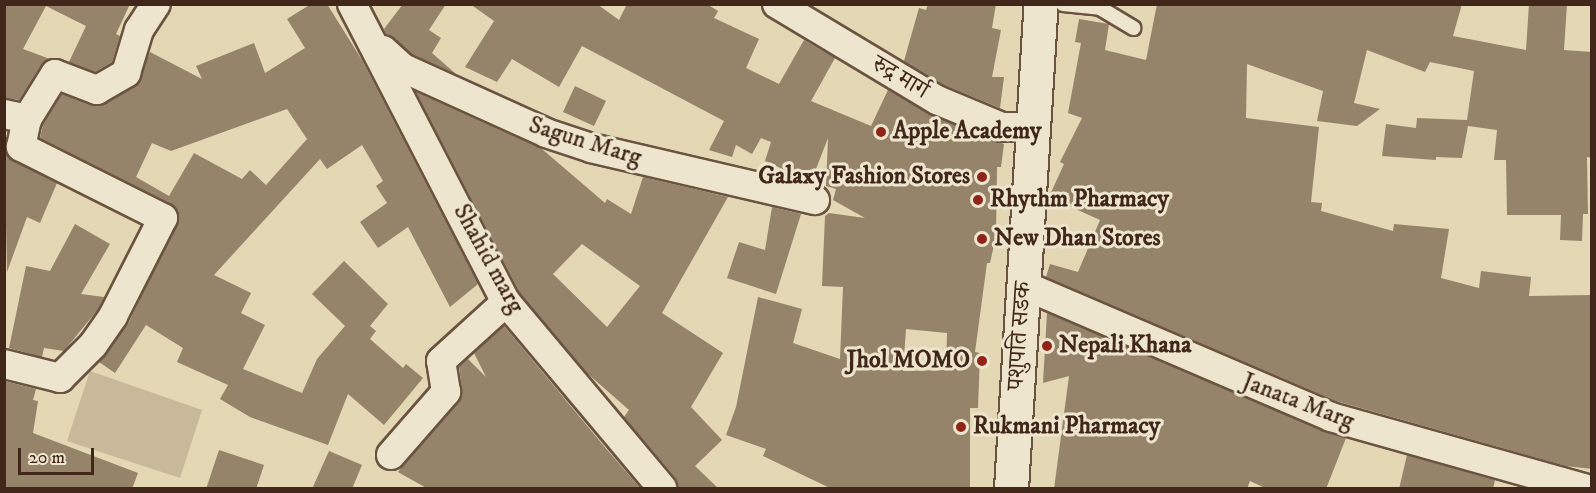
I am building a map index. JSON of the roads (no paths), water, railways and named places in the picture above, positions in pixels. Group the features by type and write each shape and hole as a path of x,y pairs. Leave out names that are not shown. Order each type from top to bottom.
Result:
{"main road":[{"name":"पशुपति सडक","path":"1011,489 1041,4"}],"street":[{"path":"4,364 60,378 93,345 112,316 163,218 21,147 16,116 55,74 97,90 126,73 139,30 156,4"},
{"name":"Shahid marg","path":"352,4 373,40 506,302 662,489"},
{"name":"रुद्र मार्ग","path":"777,4 937,100 1002,127 1033,127"},
{"name":"Sagun Marg","path":"373,40 403,68 546,133 591,148 815,201"},
{"name":"Janata Marg","path":"1023,285 1213,369 1331,417 1584,489"},
{"path":"391,455 446,392 441,361 506,302"}],"lane":[{"path":"1063,4 1100,8 1132,28"}],"place":[{"name":"Apple Academy","path":"881,132"},
{"name":"Galaxy Fashion Stores","path":"982,177"},
{"name":"Rhythm Pharmacy","path":"978,200"},
{"name":"New Dhan Stores","path":"982,239"},
{"name":"Nepali Khana","path":"1047,346"},
{"name":"Jhol MOMO","path":"982,361"},
{"name":"Rukmani Pharmacy","path":"961,427"}]}
